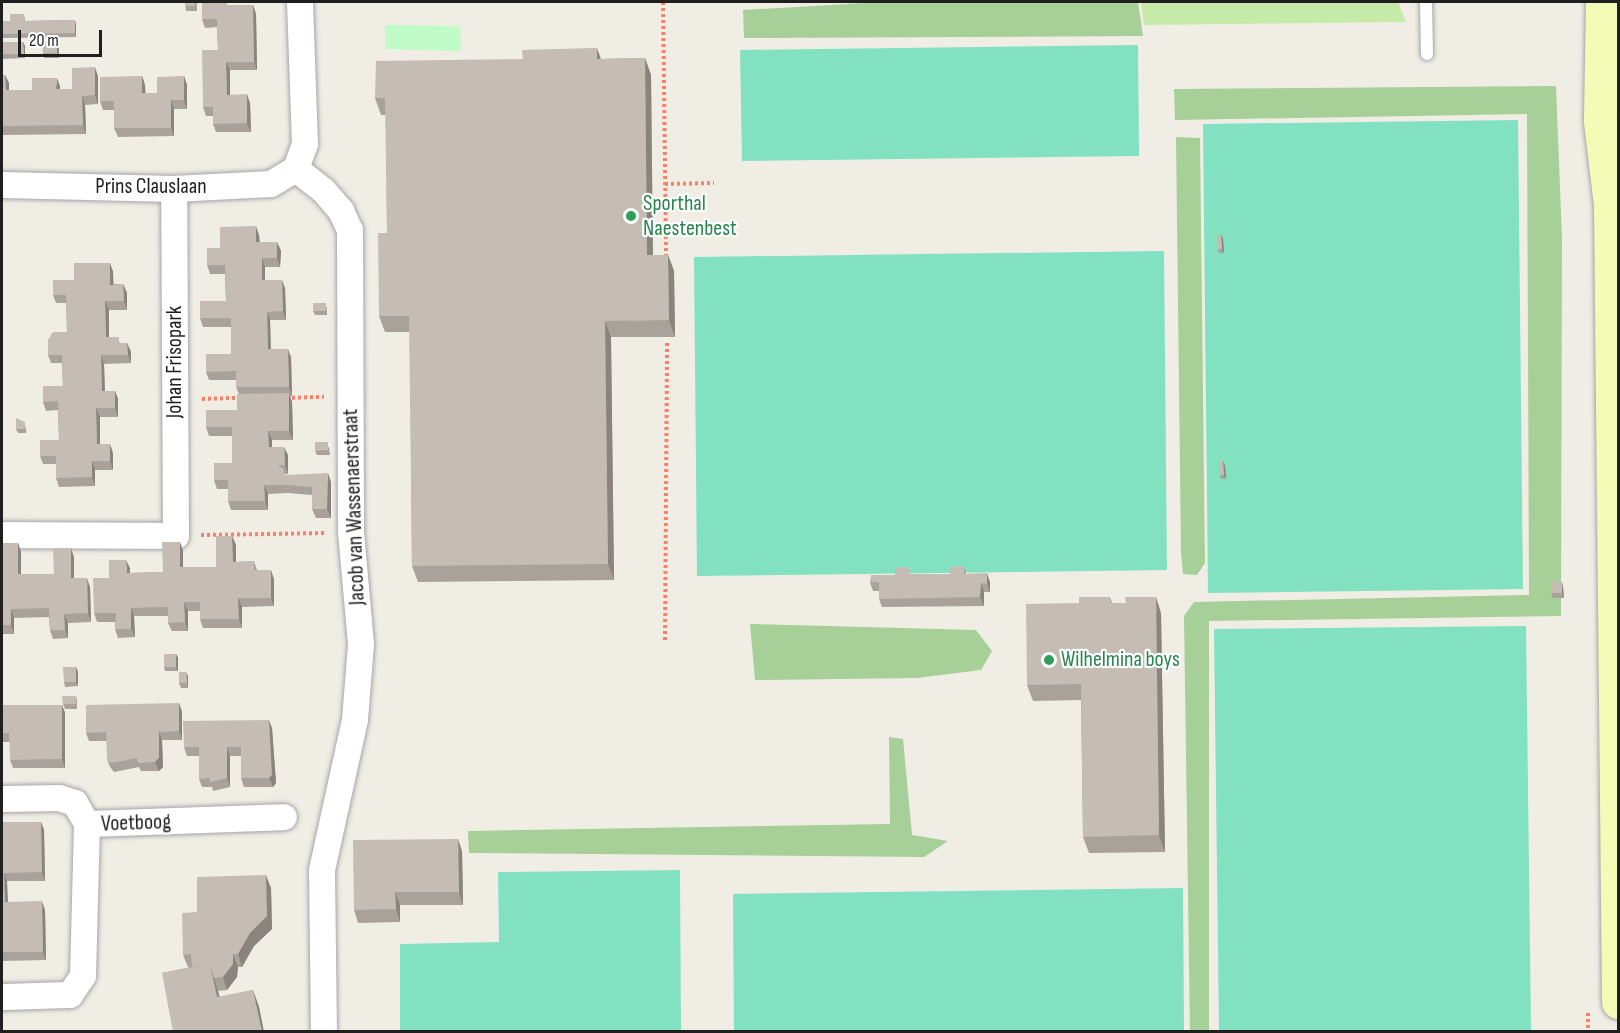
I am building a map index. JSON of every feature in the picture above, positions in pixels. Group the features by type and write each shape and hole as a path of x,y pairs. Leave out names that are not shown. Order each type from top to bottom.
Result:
{"main road":[{"path":"1602,2 1600,122 1610,205 1618,1002"},
{"path":"1610,205 1618,134"}],"street":[{"path":"296,169 305,144 300,2"},
{"name":"Prins Clauslaan","path":"2,185 174,189 271,184 296,169"},
{"name":"Jacob van Wassenaerstraat","path":"296,169 323,190 341,212 350,230 351,532 362,645 355,720 322,870 324,1032"},
{"name":"Johan Frisopark","path":"174,189 176,536"},
{"path":"2,535 176,536"},
{"name":"Voetboog","path":"2,799 58,798 75,803 87,824 284,817"},
{"path":"2,998 70,995 83,976 87,824"}],"lane":[{"path":"1426,2 1427,54"}],"path":[{"path":"663,2 666,266"},
{"path":"665,184 714,183"},
{"path":"665,640 667,342"},
{"path":"280,398 351,397"},
{"path":"174,399 245,398"},
{"path":"176,536 351,532"}],"green space":[{"path":"882,2 1138,2 1143,36 744,38 743,10"},
{"path":"1141,2 1398,2 1406,22 1144,25"},
{"path":"385,25 460,26 461,51 385,49"},
{"path":"1138,45 1139,156 742,161 740,50"},
{"path":"1556,86 1562,238 1561,616 1209,621 1209,1032 1190,1031 1184,616 1194,602 1529,595 1527,114 1175,120 1174,89"},
{"path":"1518,120 1523,589 1208,593 1203,124"},
{"path":"1176,137 1200,138 1205,563 1197,575 1183,574 1181,553"},
{"path":"1164,251 1167,570 697,576 694,257"},
{"path":"750,624 976,630 992,651 981,670 917,678 755,680"},
{"path":"1526,626 1531,1031 1219,1031 1214,629"},
{"path":"889,737 903,739 912,835 948,841 924,857 469,853 468,831 890,824"},
{"path":"680,870 681,1031 400,1031 400,944 499,942 498,872"},
{"path":"1183,888 1184,1031 734,1031 733,894"}],"building":[{"path":"185,2 195,2 195,6 185,6"},
{"path":"202,2 253,5 254,62 226,62 227,95 247,94 247,123 213,124 213,107 203,107 202,50 218,50 217,19 202,19"},
{"path":"10,14 24,14 24,21 75,20 75,33 2,34 2,21 10,21"},
{"path":"42,41 57,41 57,53 43,53"},
{"path":"2,42 23,42 24,54 2,54"},
{"path":"597,48 597,59 645,58 647,255 668,255 669,320 605,321 608,564 412,566 409,316 379,316 378,233 387,233 385,98 375,98 376,61 523,59 522,50"},
{"path":"95,67 95,95 82,96 83,125 2,126 2,75 5,75 6,90 32,90 32,78 57,78 56,89 72,89 72,68"},
{"path":"142,76 142,93 157,93 157,77 184,76 184,100 171,100 171,128 114,128 114,101 100,101 100,77"},
{"path":"256,226 256,242 277,242 277,258 262,258 262,280 282,280 283,311 267,312 268,349 288,349 289,387 236,387 236,371 206,372 206,354 231,354 231,318 200,318 200,301 226,301 225,265 207,265 207,248 220,248 220,227"},
{"path":"1217,235 1221,235 1222,249 1218,249"},
{"path":"74,263 110,263 110,285 123,284 124,301 105,301 106,337 119,337 119,343 127,343 128,355 101,355 102,391 115,391 115,408 96,408 97,444 110,444 110,461 92,461 92,477 56,478 56,456 40,456 40,440 59,440 58,401 43,402 43,386 63,386 62,355 48,355 48,340 53,332 67,332 66,295 53,295 53,280 74,280"},
{"path":"313,303 326,303 326,311 313,311"},
{"path":"289,393 289,431 268,431 269,447 284,447 285,465 278,465 283,469 285,475 328,473 327,509 312,509 312,487 264,485 265,501 228,501 228,480 214,480 214,463 232,463 232,427 206,427 206,410 237,410 237,394"},
{"path":"16,418 25,422 25,429 16,429"},
{"path":"315,442 328,442 328,450 315,451"},
{"path":"1219,461 1223,461 1224,475 1220,475"},
{"path":"216,536 232,536 233,562 254,561 254,570 271,570 271,598 238,598 239,619 200,619 200,602 184,602 185,622 168,623 168,607 131,608 131,629 115,629 116,613 94,613 93,578 109,578 109,560 126,560 127,573 163,572 162,542 180,542 180,567 216,567"},
{"path":"2,543 18,543 18,574 54,574 53,548 71,548 71,578 87,578 88,613 64,614 65,630 50,630 49,608 11,609 11,625 2,625"},
{"path":"964,566 964,574 987,573 987,584 981,583 980,597 879,599 879,582 870,582 871,575 895,575 895,568 909,567 909,574 950,574 950,567"},
{"path":"1551,582 1562,582 1562,593 1551,593"},
{"path":"1079,597 1110,597 1110,603 1126,603 1125,597 1156,597 1159,835 1083,837 1081,684 1027,685 1026,604 1079,603"},
{"path":"164,654 176,654 176,667 164,667"},
{"path":"63,667 76,667 76,682 64,682"},
{"path":"179,672 186,672 187,683 179,683"},
{"path":"62,696 76,696 76,704 63,704"},
{"path":"179,703 179,731 159,732 159,758 155,762 138,763 137,758 111,763 107,759 106,732 86,733 86,705"},
{"path":"2,705 62,705 62,759 10,760 9,733 2,733"},
{"path":"269,720 272,775 269,778 241,778 241,747 227,747 227,778 210,782 210,778 199,779 199,747 184,747 183,721"},
{"path":"2,822 41,822 42,872 4,873 5,902 42,901 43,952 2,952"},
{"path":"458,839 459,892 395,892 396,909 354,910 353,840"},
{"path":"266,875 267,916 250,933 238,954 233,954 233,964 223,977 214,978 210,964 192,967 191,954 183,955 182,913 197,912 197,877"},
{"path":"210,964 217,997 253,990 262,1032 173,1032 162,973"}],"place":[{"name":"Sporthal Naestenbest","path":"631,216"},
{"name":"Wilhelmina boys","path":"1049,660"}]}
